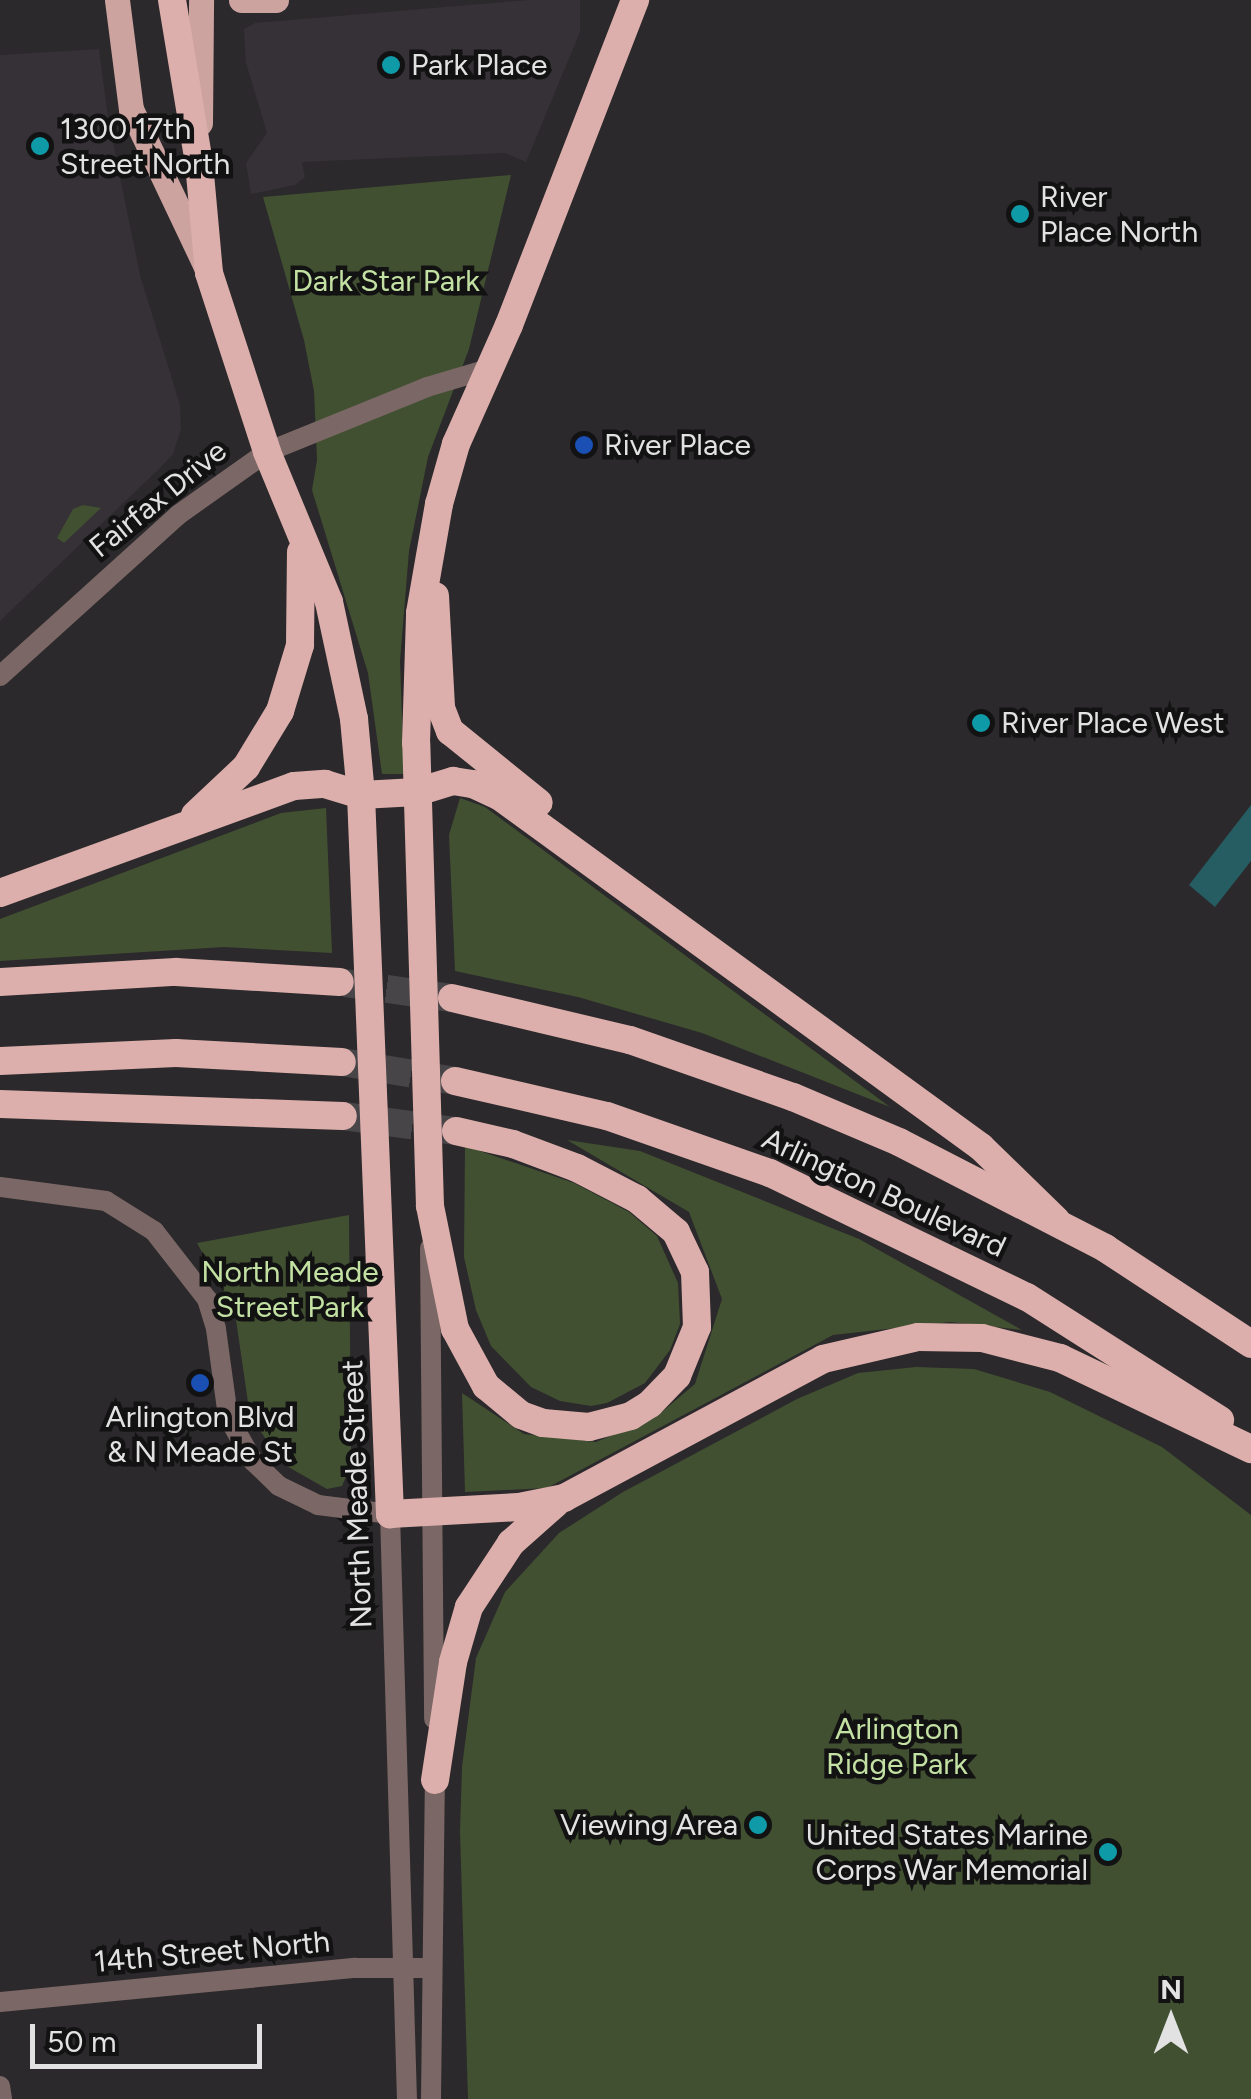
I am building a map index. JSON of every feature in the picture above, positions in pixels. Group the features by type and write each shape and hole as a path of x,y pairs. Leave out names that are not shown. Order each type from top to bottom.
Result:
{"highway":[{"name":"North Meade Street","path":"172,0 199,163 210,272 267,452 334,619 354,720 361,795 390,1514"},
{"path":"456,1131 513,1144 577,1168 637,1199 668,1222 687,1249 699,1294 696,1332 677,1376 631,1416 588,1428 543,1423 502,1402 473,1368 455,1330 430,1206 416,652 433,535 456,444 491,368 635,0"},
{"path":"433,535 440,708 450,731 581,834 644,904"},
{"path":"178,828 246,767 280,711 300,645 300,537"},
{"path":"0,892 294,786 325,784 361,795 417,792 453,781 488,790 981,1147 1056,1220"},
{"path":"0,982 176,972 340,982"},
{"name":"Arlington Boulevard","path":"452,998 576,1025 739,1076 899,1142 1056,1220 1251,1344"},
{"path":"0,1062 176,1053 342,1062"},
{"name":"Arlington Boulevard","path":"455,1081 550,1100 665,1134 770,1173 878,1221 1077,1326 1251,1446"},
{"path":"0,1104 343,1116"},
{"path":"435,1780 454,1662 469,1607 511,1542 564,1498 823,1359 918,1336 982,1338 1060,1358 1251,1446"},
{"path":"390,1514 519,1508 564,1498"}],"main road":[{"path":"117,0 131,109 210,272"},
{"path":"199,163 201,0"},
{"path":"241,0 276,0"}],"street":[{"name":"Fairfax Drive","path":"0,676 178,514 267,452 427,387 491,368"},
{"path":"0,1187 106,1202 154,1231 208,1299 228,1417 253,1462 275,1483 310,1502 334,1510 390,1514"},
{"path":"430,1206 435,1780 431,2099"},
{"name":"North Meade Street","path":"390,1514 407,2099"},
{"name":"14th Street North","path":"0,2002 402,1967 430,1968"},
{"path":"0,2086 2,2099"}],"shaded area":[{"name":"Park Place","path":"528,0 580,0 580,32 526,162 505,153 302,162 305,177 295,185 251,194 246,163 267,133 246,63 244,29 255,23"},
{"path":"99,49 108,118 140,275 180,405 181,429 173,454 159,469 0,621 0,55"}],"green space":[{"name":"Dark Star Park","path":"511,175 469,349 428,457 409,551 400,661 404,774 382,774 368,673 312,490 317,460 314,391 304,340 263,197"},
{"path":"83,505 101,508 64,543 57,538 73,509"},
{"path":"460,798 485,807 890,1107 702,1033 578,997 455,971 449,835"},
{"path":"326,808 332,953 224,947 0,961 0,919 281,813"},
{"path":"567,1140 640,1151 859,1239 1022,1330 950,1322 833,1335 547,1488 465,1492 462,1393 524,1434 596,1442 657,1416 695,1384 722,1299 689,1212"},
{"path":"465,1146 574,1183 629,1212 657,1236 678,1283 680,1324 670,1350 645,1383 607,1403 591,1406 560,1401 531,1387 491,1346 476,1310 464,1257"},
{"name":"North Meade Street Park","path":"349,1215 351,1464 342,1486 327,1489 283,1464 250,1416 235,1313 197,1243"},
{"name":"Arlington Ridge Park","path":"916,1367 974,1369 1050,1392 1162,1447 1251,1515 1251,2099 468,2099 460,1831 462,1767 476,1658 505,1592 559,1533 623,1492 797,1399 858,1373"}],"water":[{"path":"1251,805 1251,861 1215,907 1189,885"}],"tunnel":[{"path":"345,983 452,998"},
{"path":"342,1062 455,1081"},
{"path":"343,1116 456,1131"}],"place":[{"name":"Park Place","path":"391,65"},
{"name":"1300 17th Street North","path":"40,146"},
{"name":"River Place North","path":"1020,214"},
{"name":"River Place","path":"584,445"},
{"name":"River Place West","path":"981,723"},
{"name":"Arlington Blvd & N Meade St","path":"200,1383"},
{"name":"Viewing Area","path":"758,1825"},
{"name":"United States Marine Corps War Memorial","path":"1108,1852"}]}
